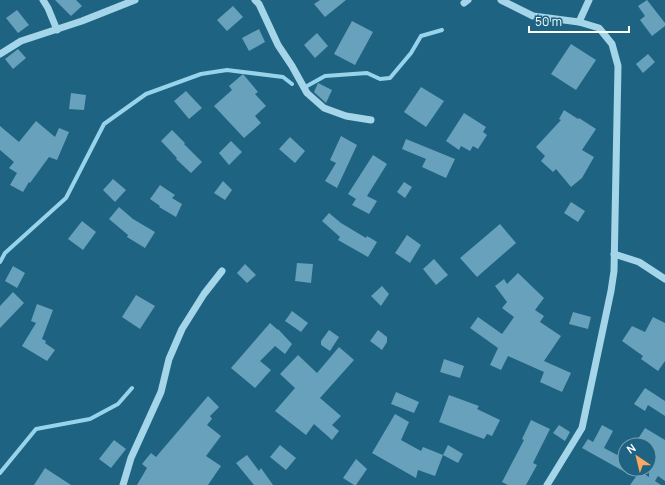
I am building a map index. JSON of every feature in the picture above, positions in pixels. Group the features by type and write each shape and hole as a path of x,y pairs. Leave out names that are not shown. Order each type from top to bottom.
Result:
{"street":[{"path":"42,0 48,8 56,30"},
{"path":"0,54 22,41 56,30 135,0"},
{"path":"255,0 259,4 278,45 292,66 306,93 324,108 346,116 371,120"},
{"path":"501,0 533,16 580,22 599,28 612,44 618,66 614,271 611,291 582,428 547,485"},
{"path":"580,22 589,0"},
{"path":"614,254 639,262 665,279"},
{"path":"123,485 131,458 161,392 169,358 182,329 204,294 222,271"}],"building":[{"path":"55,0 76,0 82,6 71,16"},
{"path":"320,0 346,0 325,17 314,4"},
{"path":"647,0 665,23 665,26 652,36 640,20 645,16 638,6"},
{"path":"233,6 243,17 227,31 217,20"},
{"path":"17,10 29,25 18,33 6,18"},
{"path":"352,21 373,32 355,65 334,54"},
{"path":"259,29 265,42 249,51 242,38"},
{"path":"317,33 328,46 315,58 304,45"},
{"path":"571,44 596,60 576,90 551,74"},
{"path":"18,49 26,58 13,69 5,59"},
{"path":"648,54 655,62 643,73 636,64"},
{"path":"243,74 258,92 255,94 266,106 255,116 261,123 244,138 214,106 232,90 229,86"},
{"path":"318,83 332,90 326,103 314,92"},
{"path":"421,87 444,101 426,127 404,112"},
{"path":"186,91 202,108 189,119 174,101"},
{"path":"71,93 86,95 84,110 69,109"},
{"path":"564,110 596,129 582,150 594,157 582,178 571,187 556,169 553,172 541,161 545,156 536,147 561,120 559,119"},
{"path":"464,113 486,127 483,132 487,135 478,149 473,146 470,151 461,146 459,150 446,141"},
{"path":"36,121 55,137 59,128 69,132 57,160 49,157 23,192 10,185 17,173 9,168 14,162 0,150 0,126 19,142"},
{"path":"172,130 202,162 191,173 176,159 177,158 161,141"},
{"path":"341,136 357,145 337,188 325,181 336,163 330,160"},
{"path":"290,137 305,151 295,163 279,149"},
{"path":"406,139 455,159 446,178 422,167 426,159 402,149"},
{"path":"231,141 242,152 229,165 219,153"},
{"path":"373,155 387,164 367,196 377,201 369,214 352,205 356,199 348,194"},
{"path":"113,179 126,190 115,202 103,190"},
{"path":"223,181 232,190 225,200 214,193"},
{"path":"404,182 412,187 405,198 397,192"},
{"path":"160,185 175,195 172,198 182,204 176,217 159,207 160,206 150,199"},
{"path":"571,202 585,211 578,222 564,213"},
{"path":"119,207 133,219 155,232 145,248 127,237 128,235 109,219"},
{"path":"329,213 341,223 366,238 367,236 377,242 368,257 338,240 340,237 322,221"},
{"path":"82,221 96,232 83,250 68,239"},
{"path":"500,224 516,243 477,277 460,258"},
{"path":"407,235 421,245 410,263 395,253"},
{"path":"434,259 448,275 436,285 423,269"},
{"path":"297,263 313,264 311,283 295,281"},
{"path":"245,264 256,275 247,283 237,273"},
{"path":"13,266 25,273 17,288 5,281"},
{"path":"518,273 544,298 535,310 544,316 540,322 561,336 544,361 571,373 562,392 540,382 544,372 508,356 501,370 490,365 498,348 470,328 478,317 502,334 514,317 502,308 507,302 495,286 504,279 507,284"},
{"path":"382,286 389,294 381,306 371,296"},
{"path":"13,292 24,303 0,328 0,306"},
{"path":"136,295 155,306 140,329 122,317"},
{"path":"37,304 53,310 42,339 55,350 47,361 22,346 36,323 31,321"},
{"path":"292,311 308,323 301,332 285,321"},
{"path":"573,312 591,317 588,329 569,324"},
{"path":"653,317 665,323 665,361 658,371 641,359 643,356 622,341 632,326 645,332"},
{"path":"270,323 292,344 285,354 275,346 260,361 271,370 255,388 231,368"},
{"path":"329,330 339,337 330,351 321,345 321,341"},
{"path":"378,330 387,337 387,342 382,350 370,341"},
{"path":"339,347 354,360 320,398 341,416 332,425 339,431 332,440 314,424 306,435 275,411 295,388 280,374 298,355 317,373"},
{"path":"444,359 464,366 460,378 440,372"},
{"path":"645,388 665,401 665,416 648,405 645,411 634,404"},
{"path":"396,392 419,402 414,413 391,404"},
{"path":"449,395 479,406 477,409 500,420 492,436 487,434 484,439 439,422"},
{"path":"208,396 219,407 210,416 212,419 207,425 221,436 206,456 221,466 208,485 137,485 147,468 142,464 151,453 156,457"},
{"path":"395,414 409,422 401,440 421,451 423,447 443,455 435,476 418,470 416,478 372,453"},
{"path":"531,420 550,429 533,463 537,465 526,485 508,485 502,482 524,440 522,439"},
{"path":"559,425 570,432 565,441 553,433"},
{"path":"602,425 613,431 604,448 617,455 617,468 582,448 588,439 593,442"},
{"path":"645,428 665,440 665,481 658,476 655,481 661,485 630,485 636,477 657,477 657,437 639,437"},
{"path":"114,440 126,449 111,468 99,459"},
{"path":"280,445 296,458 286,470 270,457"},
{"path":"448,445 463,454 458,463 443,455"},
{"path":"247,455 259,471 261,468 273,485 254,485 236,463"},
{"path":"356,459 367,469 356,485 354,485 343,478"},
{"path":"45,468 71,485 34,485"}],"waterway":[{"path":"307,86 325,76 367,73 380,79 390,78 411,53 421,36 442,30"},
{"path":"0,262 5,253 66,198 104,124 146,94 201,74 227,70 283,77 292,84"},
{"path":"0,473 36,429 90,419 118,404 132,388"}]}
